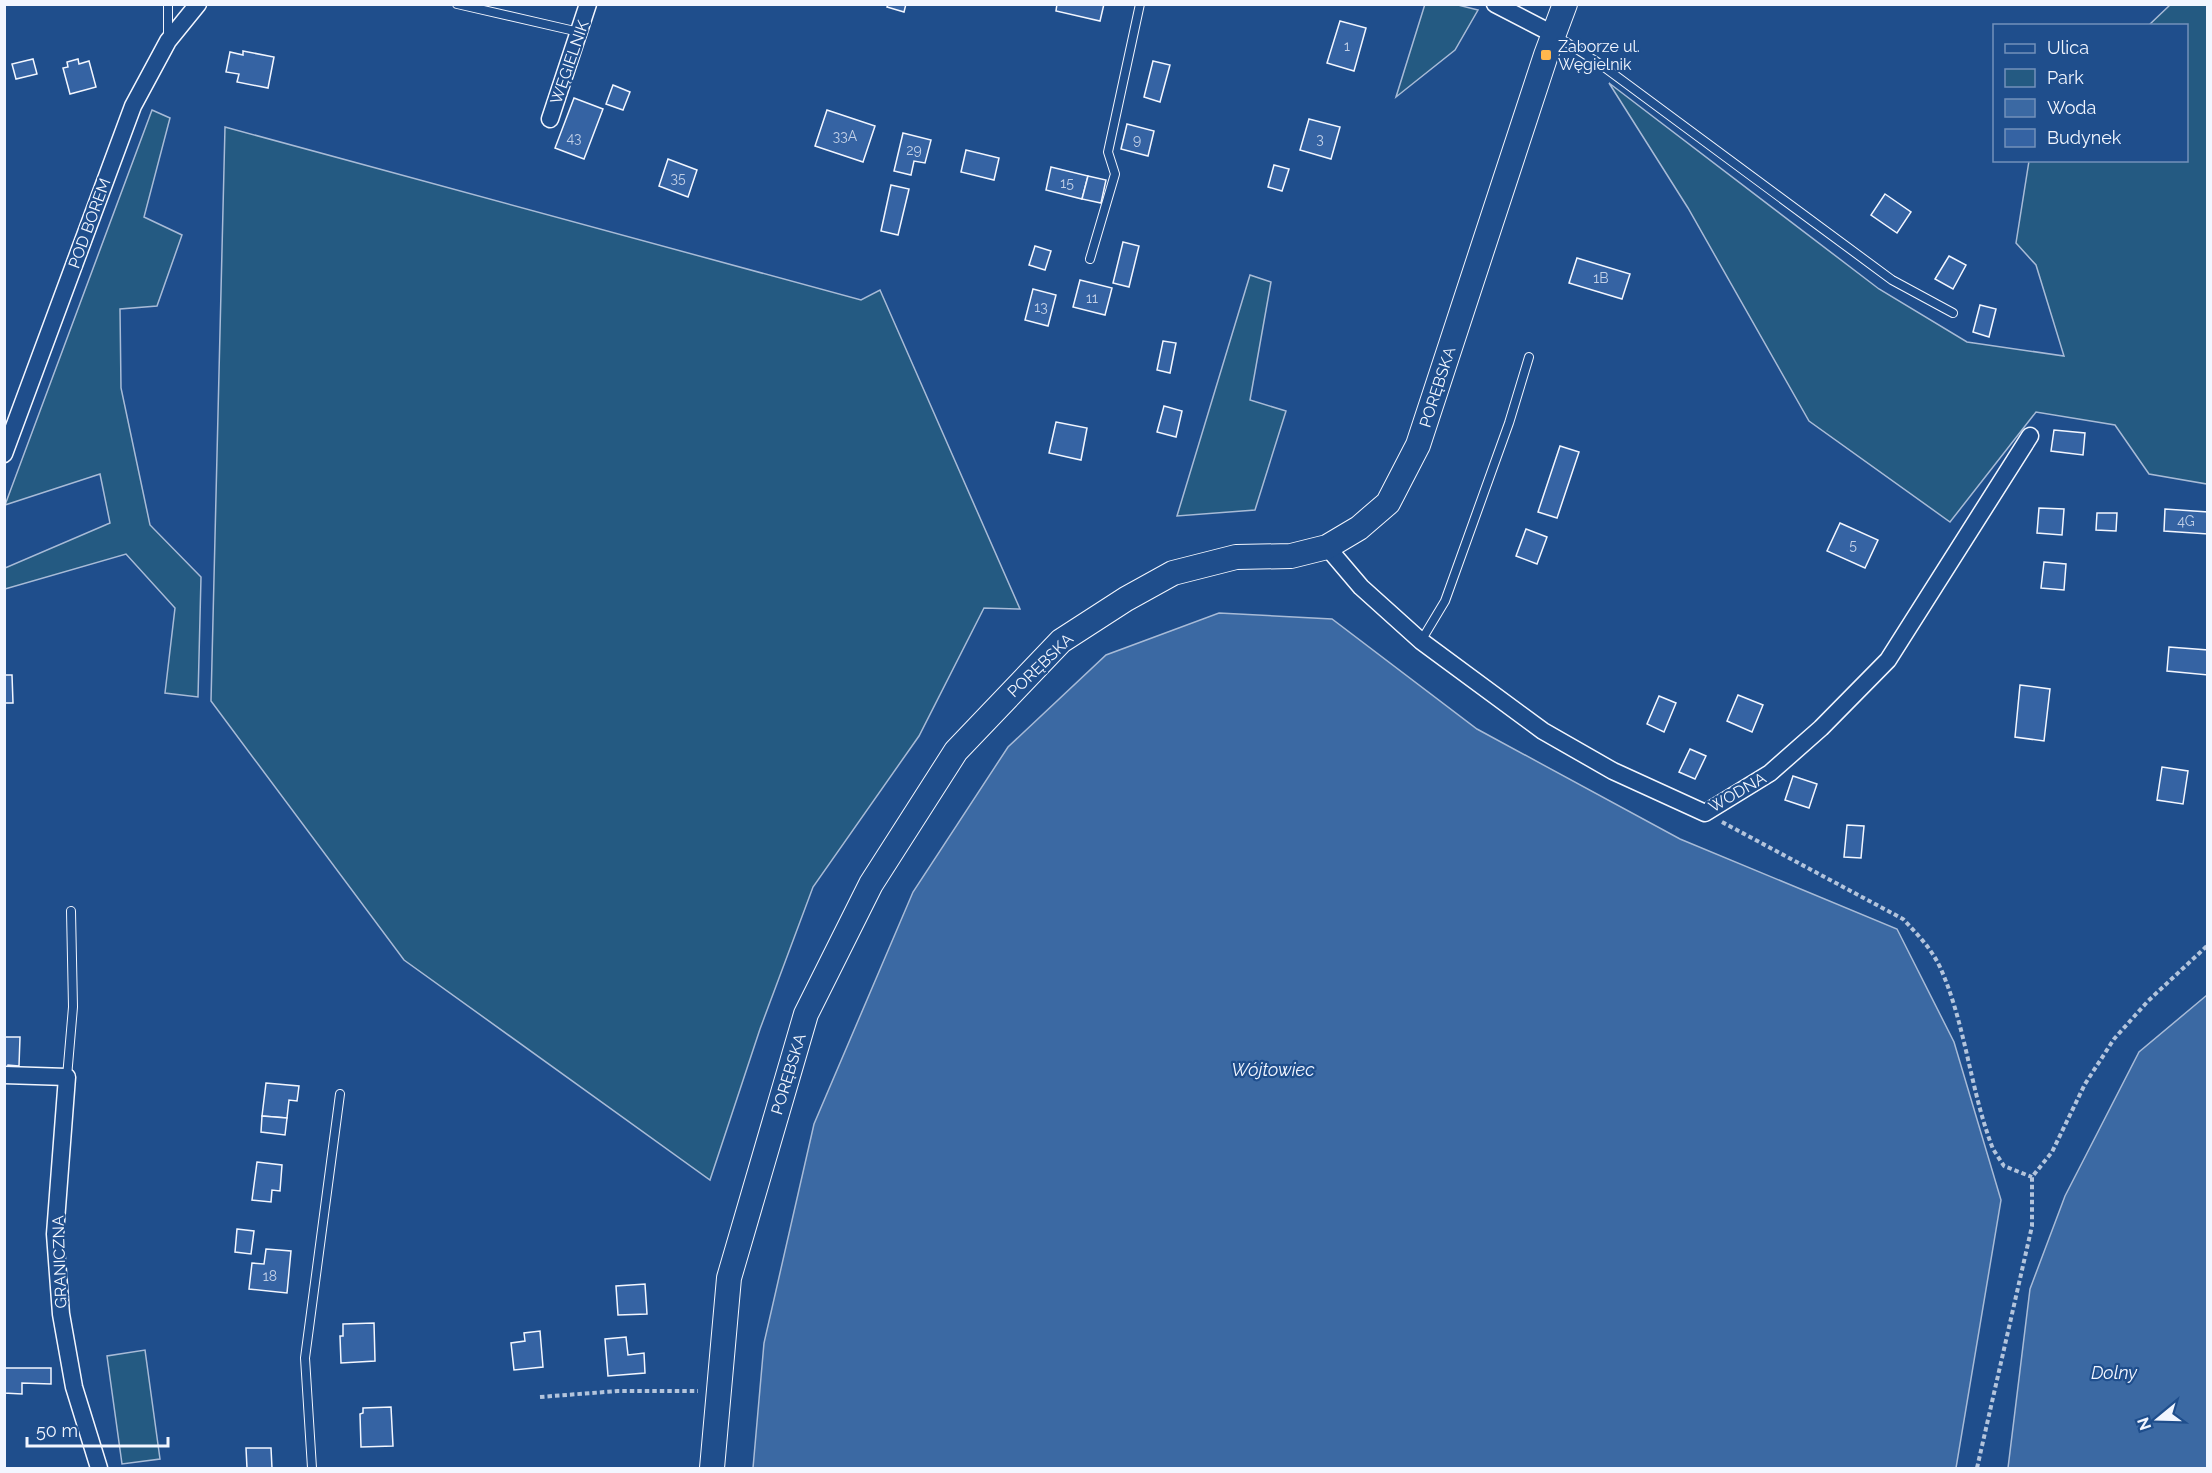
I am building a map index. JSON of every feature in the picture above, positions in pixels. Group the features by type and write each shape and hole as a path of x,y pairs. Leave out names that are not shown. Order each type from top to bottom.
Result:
{"street":[{"name":"POD BOREM","path":"4,454 133,106 168,41 198,4"},
{"name":"WĘGIELNIK","path":"550,119 588,4"},
{"path":"1495,4 1553,34"},
{"name":"PORĘBSKA","path":"712,1468 729,1278 806,1014 871,884 956,750 1061,641 1126,598 1173,573 1236,557 1291,556 1327,547 1359,528 1388,503 1418,445 1553,34 1565,4"},
{"name":"WODNA","path":"1327,547 1360,587 1421,641 1543,730 1613,771 1705,813 1770,773 1821,728 1888,660 2030,436"},
{"path":"4,1075 67,1077"},
{"name":"GRANICZNA","path":"67,1077 55,1234 61,1314 74,1387 99,1468"}],"lane":[{"path":"168,4 168,41"},
{"path":"458,4 579,32"},
{"path":"1090,259 1115,174 1108,152 1140,4"},
{"path":"1553,34 1600,64 1892,280 1953,313"},
{"path":"1421,641 1445,601 1509,423 1529,357"},
{"path":"67,1077 73,1007 71,911"},
{"path":"312,1468 305,1358 340,1094"}],"path":[{"path":"1705,813 1903,919 1925,942 1939,966 1949,993 1993,1149 2004,1166 2032,1177"},
{"path":"1977,1468 2032,1226 2032,1177 2052,1152 2085,1084 2114,1039 2148,1001 2208,945"},
{"path":"540,1397 618,1391 719,1391"}],"green space":[{"path":"1425,4 1458,5 1478,10 1455,50 1396,97"},
{"path":"2170,5 2207,5 2207,484 2149,474 2115,425 2036,412 1950,522 1809,421 1688,208 1609,83 1879,289 1967,342 2064,356 2036,265 2016,243 2029,162 2188,162 2188,24 2150,24"},
{"path":"152,110 170,118 144,217 182,235 157,306 120,309 121,388 150,525 201,577 198,697 165,693 175,608 126,554 5,589 5,568 110,523 100,474 5,505"},
{"path":"225,127 861,300 880,290 1020,609 984,608 919,736 813,887 760,1029 710,1180 404,960 211,701"},
{"path":"1250,275 1271,282 1250,400 1286,411 1255,510 1177,516"},
{"path":"145,1350 160,1459 122,1464 107,1356"}],"water":[{"name":"Wójtowiec","path":"1219,613 1332,619 1477,729 1680,839 1897,929 1954,1042 2001,1200 1956,1468 753,1468 764,1343 814,1124 913,892 1008,747 1106,655"},
{"name":"Dolny","path":"2207,995 2207,1468 2008,1468 2030,1289 2065,1196 2139,1052"}],"building":[{"path":"888,4 906,4 904,12 887,7"},
{"path":"1057,4 1104,4 1100,21 1056,11"},
{"path":"1340,21 1366,28 1354,71 1327,63"},
{"path":"243,51 274,57 268,88 237,82 239,74 226,72 230,52 243,55"},
{"path":"33,59 37,74 16,79 12,64"},
{"path":"78,59 79,64 89,61 96,87 70,94 63,68 68,67 67,62"},
{"path":"1153,61 1170,65 1160,102 1144,97"},
{"path":"613,85 630,92 623,110 606,104"},
{"path":"574,98 603,109 584,159 555,148"},
{"path":"827,110 875,126 863,162 815,146"},
{"path":"1309,119 1340,127 1331,159 1300,150"},
{"path":"1127,124 1154,131 1148,156 1121,149"},
{"path":"903,133 931,140 925,163 914,161 911,175 894,171"},
{"path":"966,150 999,158 994,180 961,172"},
{"path":"668,159 697,170 688,197 659,186"},
{"path":"1274,165 1289,169 1282,191 1268,187"},
{"path":"1051,167 1088,176 1082,199 1046,190"},
{"path":"1088,176 1106,180 1101,203 1082,199"},
{"path":"891,185 909,189 898,235 881,231"},
{"path":"1885,194 1911,212 1897,233 1871,215"},
{"path":"1123,242 1139,246 1129,287 1113,283"},
{"path":"1035,246 1051,251 1045,270 1029,265"},
{"path":"1949,256 1966,265 1953,289 1935,279"},
{"path":"1577,258 1630,274 1622,299 1569,283"},
{"path":"1080,280 1112,288 1105,315 1073,307"},
{"path":"1033,289 1056,295 1048,326 1025,320"},
{"path":"1980,305 1996,309 1989,337 1973,332"},
{"path":"1163,341 1176,343 1170,373 1157,370"},
{"path":"1164,406 1182,411 1176,437 1157,432"},
{"path":"1056,422 1087,428 1081,460 1049,453"},
{"path":"2054,430 2085,433 2083,455 2051,451"},
{"path":"1560,446 1579,452 1557,518 1538,512"},
{"path":"2039,508 2064,509 2062,535 2037,533"},
{"path":"2165,509 2208,512 2208,534 2164,531"},
{"path":"2097,513 2117,513 2116,531 2096,530"},
{"path":"1840,523 1878,540 1865,568 1827,551"},
{"path":"1526,529 1547,537 1537,564 1516,556"},
{"path":"2044,562 2066,564 2064,590 2041,588"},
{"path":"2169,647 2208,650 2208,675 2167,671"},
{"path":"4,675 12,675 13,703 4,703"},
{"path":"2020,685 2050,689 2044,741 2015,737"},
{"path":"1738,695 1763,705 1752,732 1727,721"},
{"path":"1659,696 1676,703 1664,732 1647,724"},
{"path":"1690,749 1706,756 1695,779 1679,772"},
{"path":"2162,767 2188,771 2183,804 2157,800"},
{"path":"1793,776 1817,784 1809,808 1785,800"},
{"path":"1847,825 1864,826 1861,858 1844,857"},
{"path":"4,1037 20,1037 19,1066 8,1065 7,1072 4,1072"},
{"path":"266,1083 299,1086 297,1101 289,1100 287,1118 262,1116"},
{"path":"262,1116 287,1118 285,1135 261,1132"},
{"path":"257,1162 282,1165 280,1191 272,1190 271,1202 252,1200"},
{"path":"237,1229 254,1231 251,1254 235,1252"},
{"path":"266,1249 291,1251 287,1293 249,1289 252,1263 264,1264"},
{"path":"645,1284 647,1314 618,1315 616,1286"},
{"path":"374,1323 375,1361 341,1363 340,1336 343,1336 343,1324"},
{"path":"540,1331 543,1367 514,1370 511,1343 525,1341 524,1333"},
{"path":"626,1337 628,1355 644,1353 645,1373 608,1376 605,1339"},
{"path":"4,1368 51,1368 51,1384 22,1383 22,1394 4,1393"},
{"path":"391,1407 393,1446 361,1447 360,1414 363,1413 363,1408"},
{"path":"246,1448 271,1448 272,1468 247,1468"}],"place":[{"name":"Zaborze ul. Węgielnik","path":"1546,55"}]}
